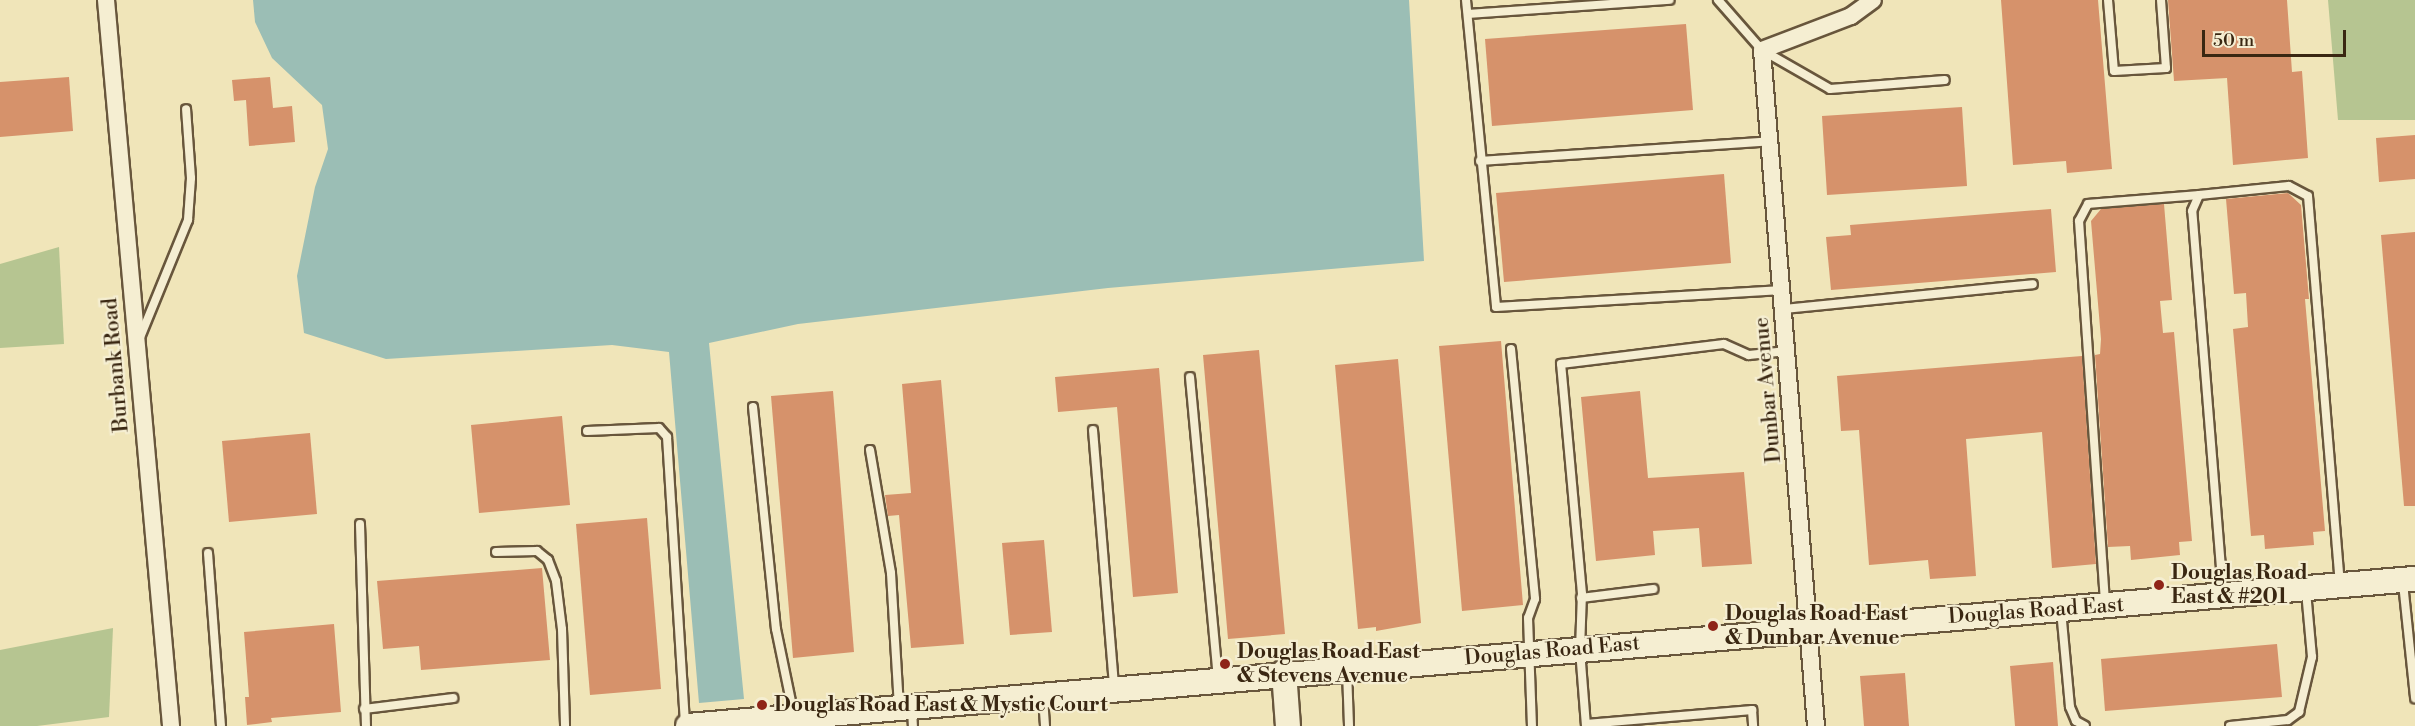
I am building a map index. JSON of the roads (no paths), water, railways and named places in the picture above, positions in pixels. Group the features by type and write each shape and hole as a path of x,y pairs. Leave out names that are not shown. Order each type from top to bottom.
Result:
{"street":[{"name":"Burbank Road","path":"106,0 171,726"},
{"path":"1762,50 1851,16 1872,0"},
{"name":"Dunbar Avenue","path":"1762,50 1810,628 1816,726"},
{"name":"Douglas Road East","path":"687,726 794,716 858,718 1043,694 1284,672 1580,650 1810,628 2409,580"},
{"path":"1284,672 1288,726"}],"lane":[{"path":"1467,0 1480,160 1496,307 1782,290"},
{"path":"1468,14 1671,0"},
{"path":"1718,0 1762,50 1830,89 1945,80"},
{"path":"2108,0 2115,71 2166,68 2161,0"},
{"path":"136,346 188,220 191,178 186,109"},
{"path":"1480,160 1770,141"},
{"path":"2105,606 2079,221 2088,204 2289,186 2308,196 2340,585"},
{"path":"2199,195 2192,212 2223,595"},
{"path":"1784,309 2033,284"},
{"path":"1753,726 1752,710 1586,725 1580,650 1581,598 1561,364 1724,344 1749,355 1787,351"},
{"path":"1511,349 1535,599 1528,618 1532,726"},
{"path":"1190,377 1218,678"},
{"path":"753,407 776,629 794,716"},
{"path":"587,431 659,428 667,437 687,726"},
{"path":"1093,430 1114,688"},
{"path":"870,450 891,573 908,713"},
{"path":"360,524 366,726"},
{"path":"496,552 537,551 548,560 556,581 565,726"},
{"path":"208,553 221,726"},
{"path":"2409,580 2415,698"},
{"path":"2230,726 2288,720 2299,712 2312,657 2306,588"},
{"path":"1581,598 1653,589"},
{"path":"2061,609 2070,706 2076,721 2085,726"},
{"path":"1347,668 1349,726"},
{"path":"1043,694 1044,726"},
{"path":"364,709 453,698"}],"water":[{"path":"253,0 1409,0 1424,261 1108,288 798,324 709,343 744,699 699,703 669,352 612,345 386,359 304,333 297,276 315,187 328,149 322,105 272,58 255,22"}],"place":[{"name":"Douglas Road East & #201","path":"2159,585"},
{"name":"Douglas Road East & Dunbar Avenue","path":"1713,626"},
{"name":"Douglas Road East & Stevens Avenue","path":"1225,664"},
{"name":"Douglas Road East & Mystic Court","path":"762,705"}]}
